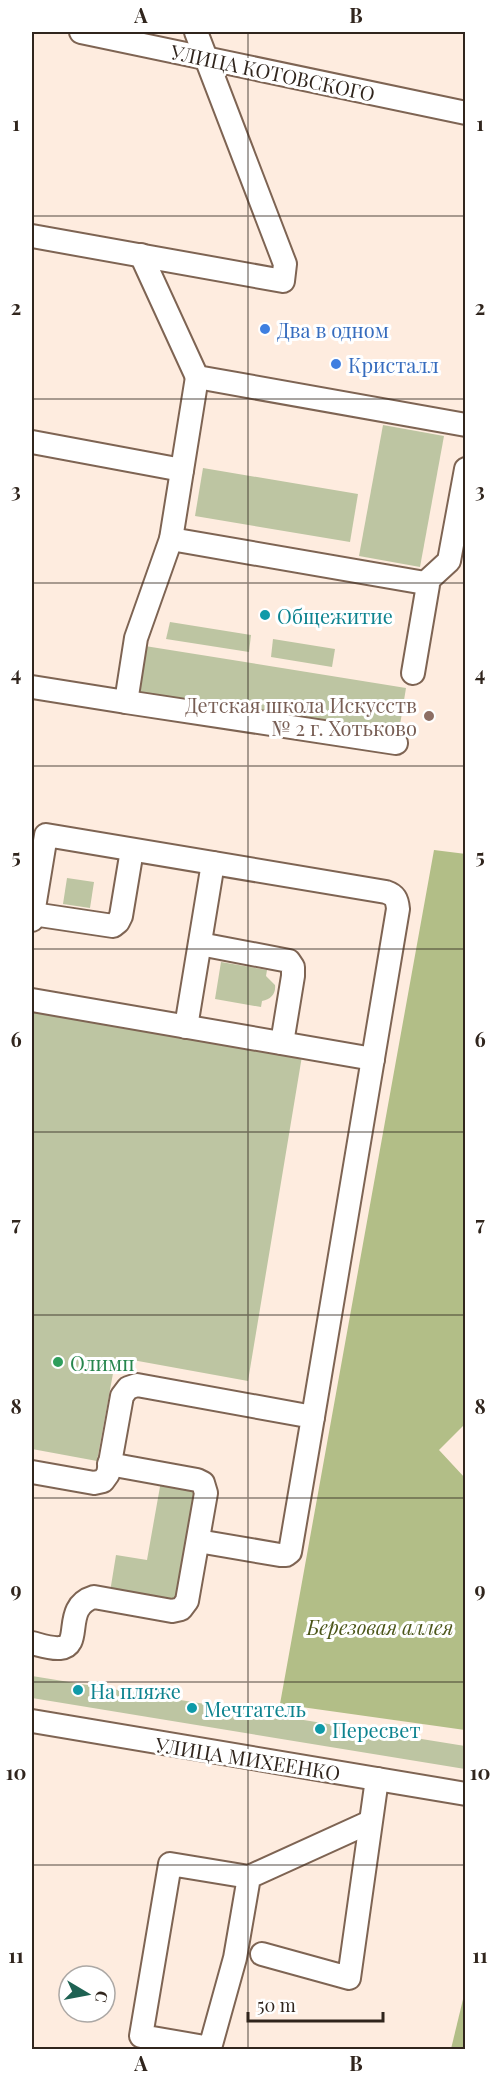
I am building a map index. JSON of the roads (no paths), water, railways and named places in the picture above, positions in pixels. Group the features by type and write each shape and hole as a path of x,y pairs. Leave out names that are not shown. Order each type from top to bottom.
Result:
{"street":[{"name":"УЛИЦА КОТОВСКОГО","path":"81,32 465,113"},
{"path":"32,236 283,281 285,264 196,32"},
{"path":"126,702 136,638 171,539 196,378 141,255"},
{"path":"196,378 465,425"},
{"path":"32,442 182,470"},
{"path":"425,583 449,561 465,469"},
{"path":"171,539 425,583 428,585 413,673"},
{"path":"32,687 396,743"},
{"path":"132,850 121,916 113,926 32,917 45,835 392,894 397,900 398,909 290,1552 280,1555 198,1541"},
{"path":"186,1027 213,863"},
{"path":"200,944 289,960 293,967 293,976 282,1043"},
{"path":"32,1000 373,1059"},
{"path":"32,1472 94,1483 103,1481 108,1474 122,1396 128,1388 137,1385 313,1417"},
{"path":"32,1643 59,1648 67,1646 72,1640 77,1609 83,1600 94,1597 172,1611 181,1609 187,1601 206,1493 203,1483 109,1464"},
{"name":"УЛИЦА МИХЕЕНКО","path":"32,1721 465,1794"},
{"path":"262,1954 349,1978 376,1779"},
{"path":"249,1877 235,1958 210,2048 141,2036 170,1864 249,1877 370,1822"}],"place":[{"name":"Два в одном","path":"265,329"},
{"name":"Кристалл","path":"336,364"},
{"name":"Общежитие","path":"265,615"},
{"name":"Детская школа Искусств № 2 г. Хотьково","path":"429,716"},
{"name":"Олимп","path":"58,1362"},
{"name":"На пляже","path":"78,1690"},
{"name":"Мечтатель","path":"192,1708"},
{"name":"Пересвет","path":"320,1729"}],"park label":[{"name":"Березовая аллея","path":"380,1626"}]}
